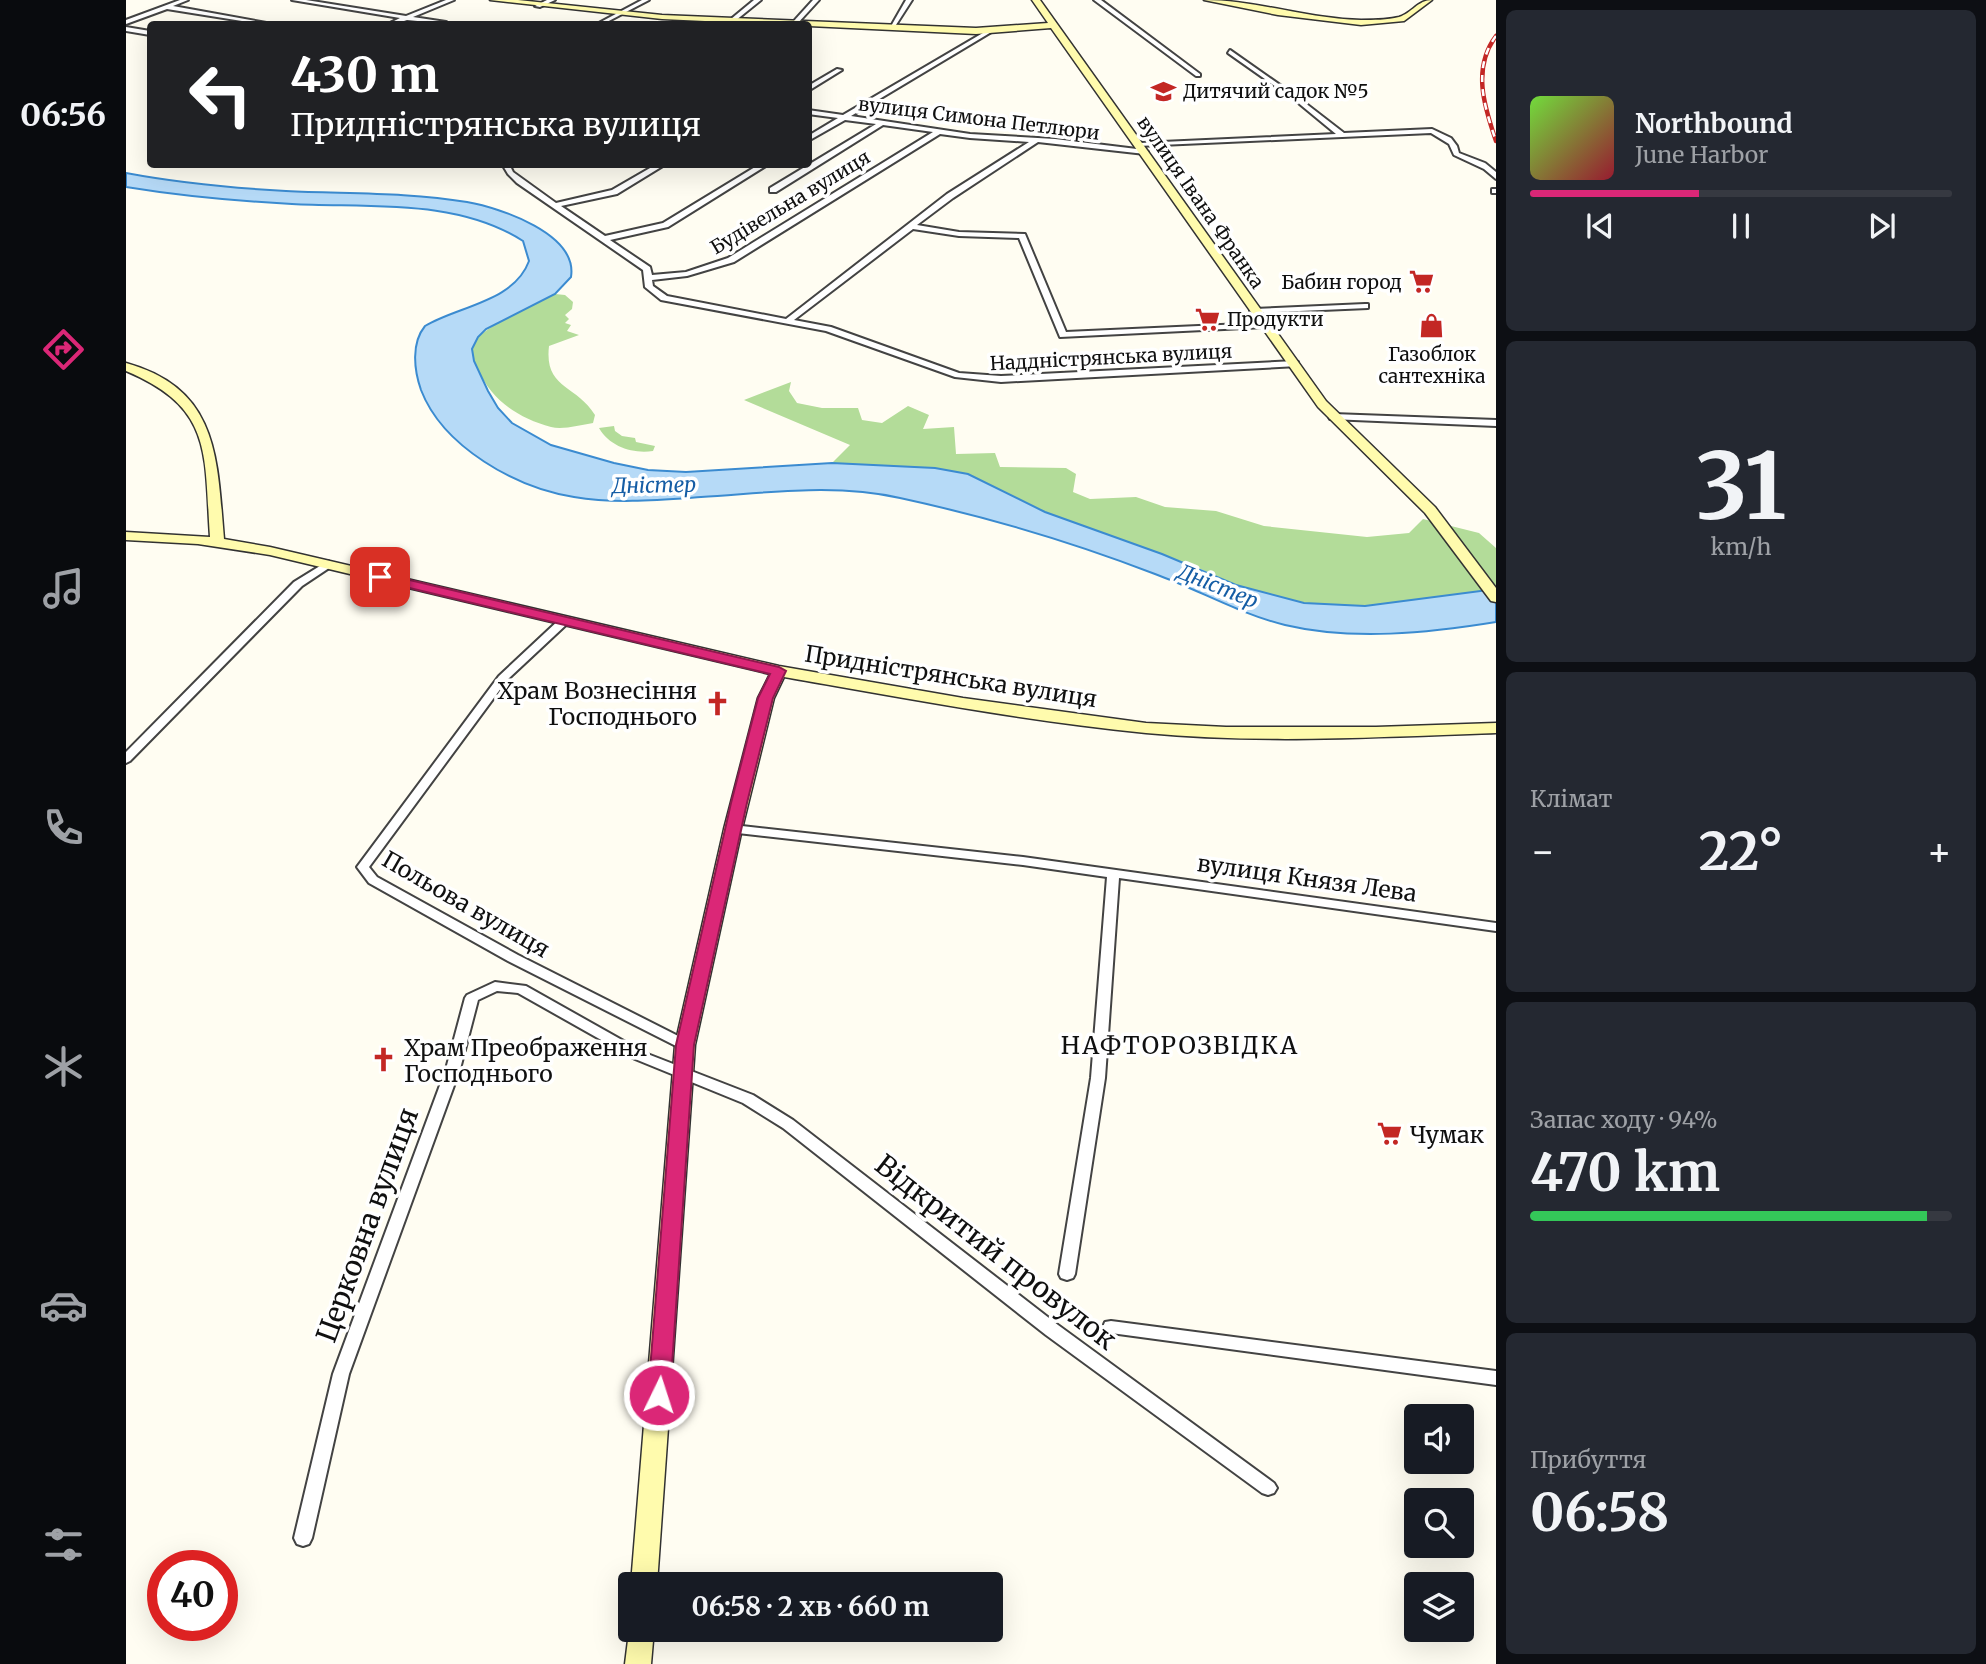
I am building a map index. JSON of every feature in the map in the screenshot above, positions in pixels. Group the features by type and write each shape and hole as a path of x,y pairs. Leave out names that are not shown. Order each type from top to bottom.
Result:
{"main road":[{"path":"494,0 620,14 755,21"},
{"name":"вулиця Івана Франка","path":"1036,0 1143,148 1254,311 1334,417 1430,510 1496,598"},
{"path":"1208,0 1335,20 1377,23 1405,18 1428,0"},
{"path":"812,24 990,31 1052,25"},
{"path":"126,367 172,388 196,411 207,435 218,541"},
{"name":"Придністрянська вулиця","path":"126,536 218,541 328,564 779,671 962,703 1146,728 1226,732 1376,732 1496,728"},
{"path":"645,1572 685,1045 733,829 766,698 779,671"},
{"path":"638,1664 640,1642"}],"street":[{"path":"126,22 185,0"},
{"path":"295,0 426,21"},
{"path":"398,21 451,0"},
{"path":"538,6 552,0"},
{"path":"606,21 646,0"},
{"path":"733,20 758,0"},
{"path":"800,21 816,0"},
{"path":"892,27 909,0"},
{"path":"1097,0 1198,75"},
{"path":"166,7 251,21"},
{"path":"126,29 147,32"},
{"path":"812,137 990,31"},
{"path":"1230,52 1342,135"},
{"path":"812,87 839,71"},
{"name":"вулиця Симона Петлюри","path":"812,113 939,131 1143,148 1432,131 1452,142 1456,154 1461,158 1488,166 1496,177"},
{"path":"812,166 882,123"},
{"name":"Будівельна вулиця","path":"649,282 687,274 731,260 939,131"},
{"path":"788,321 950,196 1037,140"},
{"name":"Наддністрянська вулиця","path":"507,168 510,173 647,269 649,282 664,298 850,335 970,378 1001,379 1295,364"},
{"path":"555,205 614,192 656,168"},
{"path":"603,239 665,225 759,168"},
{"path":"773,190 809,168"},
{"path":"911,226 959,234 1022,236 1063,335 1265,325"},
{"path":"1254,311 1365,306"},
{"path":"1334,417 1496,423"},
{"path":"126,759 298,584 328,564"},
{"name":"Польова вулиця","path":"564,621 503,678 363,867 373,880 513,958 685,1045"},
{"name":"вулиця Князя Лева","path":"733,829 1023,861 1496,927"},
{"path":"1067,1274 1098,1078 1113,874"},
{"name":"Церковна вулиця","path":"303,1538 341,1374 453,1069 472,998 495,986 521,989 640,1056 684,1073"},
{"name":"Відкритий провулок","path":"684,1073 748,1099 788,1124 1052,1330 1268,1488"},
{"path":"1111,1327 1496,1378"}],"green space":[{"path":"555,294 565,295 573,302 572,309 565,315 569,319 565,323 571,325 567,331 579,335 549,346 551,371 556,379 587,405 595,415 593,423 556,428 517,413 490,390 476,365 473,350 482,334 513,314"},
{"path":"791,382 789,391 797,403 822,408 858,408 862,420 882,423 908,406 929,415 923,429 954,427 956,454 995,453 1000,467 1066,468 1076,474 1073,492 1090,499 1136,497 1165,507 1216,511 1264,526 1367,537 1409,533 1423,519 1479,533 1496,548 1496,589 1365,606 1304,603 1236,585 1194,566 1045,512 968,474 935,468 832,463 850,445 744,400"},
{"path":"614,426 615,431 622,436 655,446 653,451 623,448 609,440 599,428"}],"water":[{"name":"Дністер","path":"126,173 246,188 400,195 467,202 517,217 550,236 562,248 570,262 571,277 555,294 486,329 472,349 474,361 498,408 512,423 551,445 648,470 686,472 832,463 935,468 968,474 1045,512 1162,554 1236,585 1304,603 1365,606 1496,589 1496,622 1390,634 1337,633 1285,625 1252,615 1093,551 965,513 875,493 801,490 621,501 574,497 552,492 506,474 464,447 446,430 432,411 421,390 415,365 417,340 425,326 498,294 522,275 529,261 523,241 497,227 441,211 381,206 271,203 167,193 126,187"}],"railway":[{"path":"1496,36 1484,61 1482,74 1484,101 1496,141"}],"place":[{"name":"Дитячий садок №5","path":"1163,91"},
{"name":"Бабин город","path":"1422,282"},
{"name":"Продукти","path":"1207,319"},
{"name":"Газоблок сантехніка","path":"1432,326"},
{"name":"Храм Вознесіння Господнього","path":"717,703"},
{"name":"Храм Преображення Господнього","path":"384,1060"},
{"name":"Чумак","path":"1390,1134"}],"district":[{"name":"НАФТОРОЗВІДКА","path":"1180,1045"}],"route":[{"path":"380,577 779,671 766,698 739,803 685,1045 659,1395"}]}
